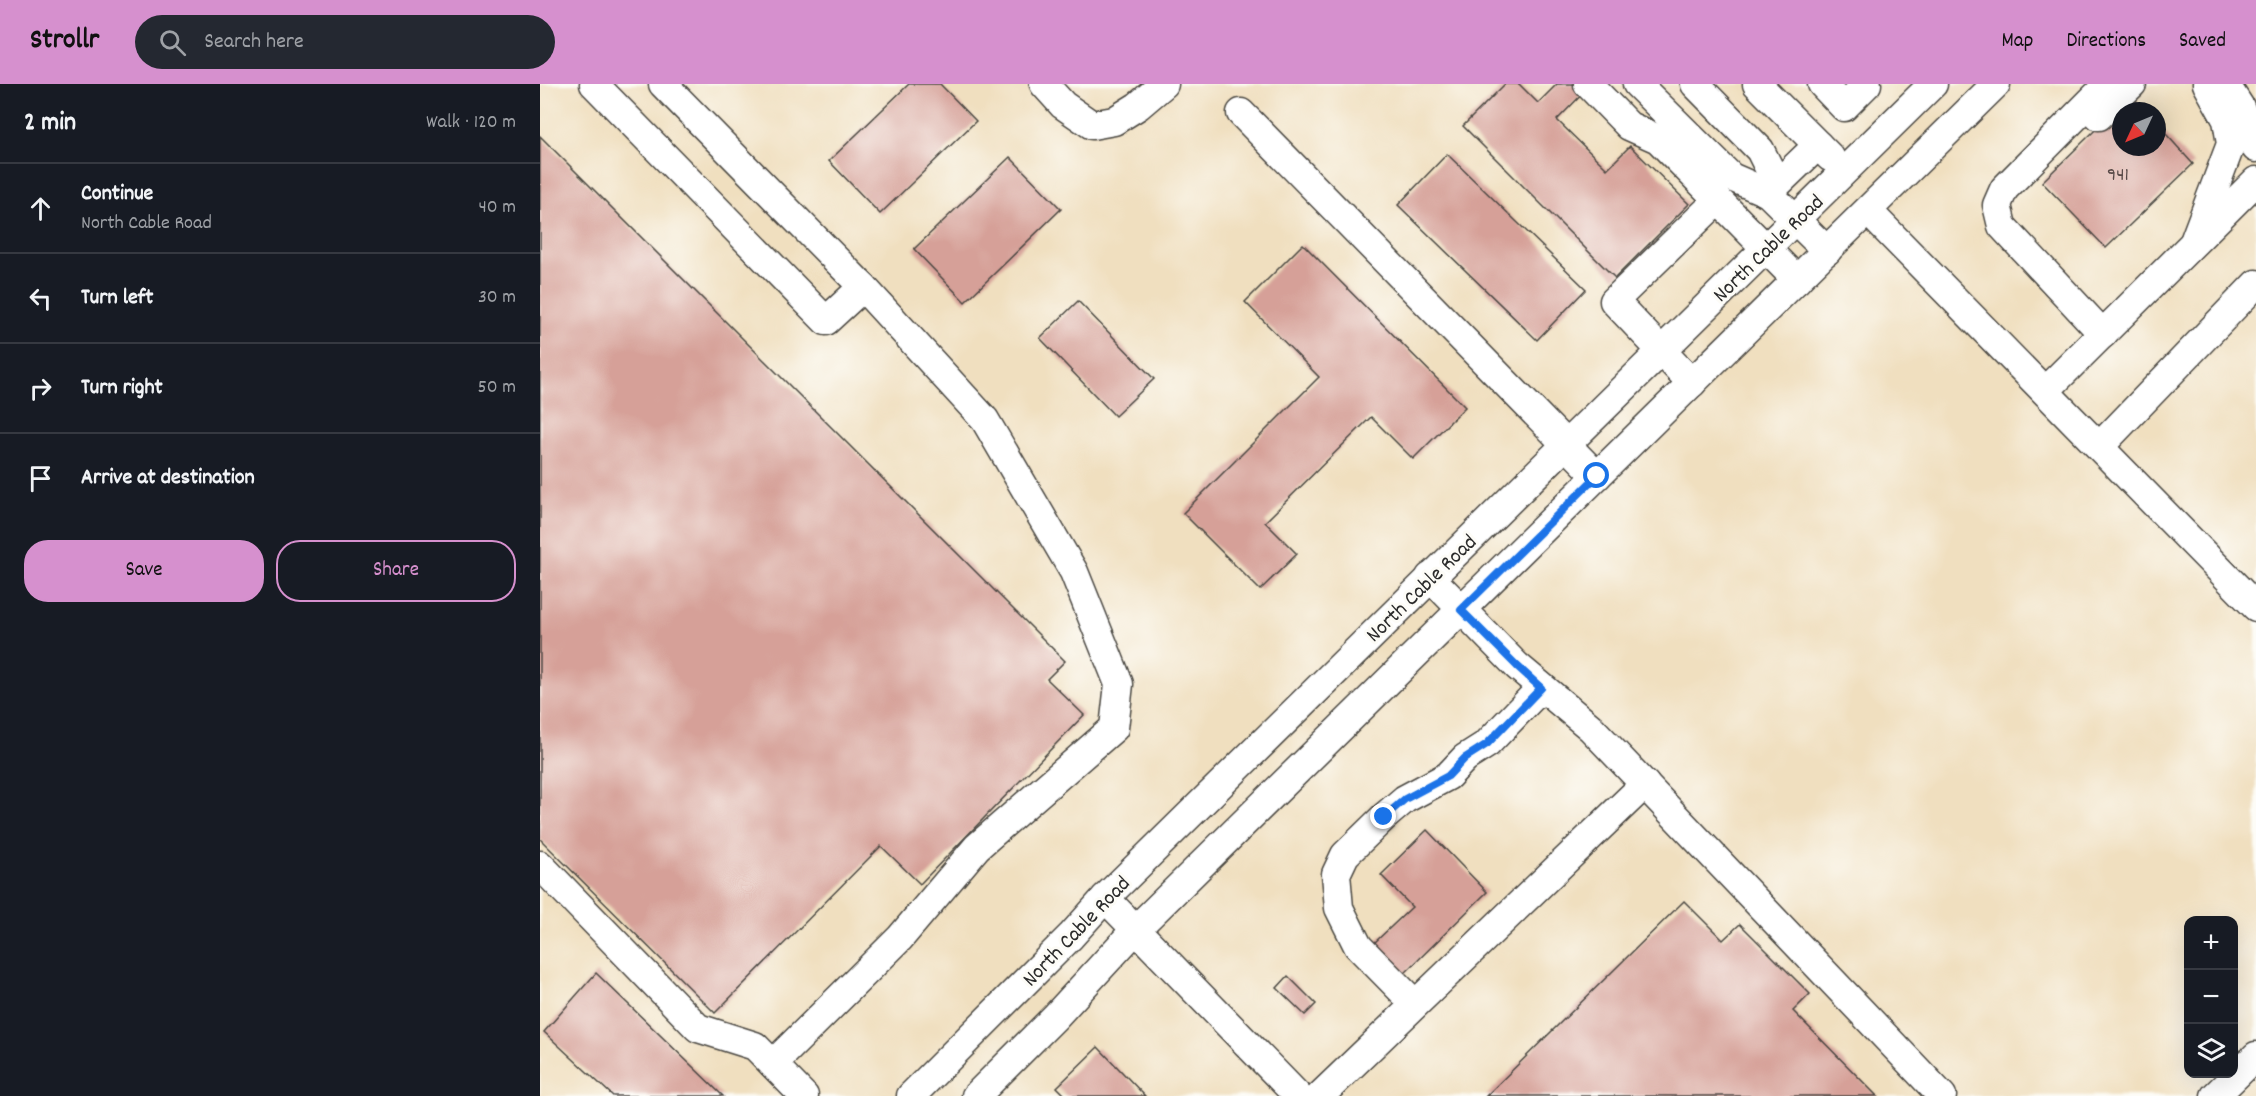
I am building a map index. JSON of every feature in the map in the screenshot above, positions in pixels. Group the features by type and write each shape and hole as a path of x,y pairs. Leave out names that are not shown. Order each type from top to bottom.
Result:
{"street":[{"path":"594,84 826,321 863,287"},
{"path":"663,84 863,287 985,420 1074,572 1119,684 1113,728 977,847 900,938 772,1064"},
{"path":"1044,84 1063,105 1092,125 1114,122 1164,84"},
{"path":"1588,84 1629,126 1658,139 1797,280"},
{"path":"1637,84 1731,177 1772,188"},
{"path":"1695,84 1760,150 1772,188 1795,219 1827,251"},
{"path":"1757,84 1844,172"},
{"path":"1822,84 1844,107 1867,84"},
{"name":"North Cable Road","path":"911,1096 1071,936 1105,898 1933,84"},
{"name":"North Cable Road","path":"976,1096 1056,1017 1136,929 1996,84"},
{"path":"2103,334 2002,226 1997,205 2004,189 2108,84"},
{"path":"1999,215 2132,84"},
{"path":"2192,246 2231,144 2227,120 2207,84"},
{"path":"2226,84 2240,107 2256,148"},
{"path":"1241,113 1597,476"},
{"path":"1772,188 1818,145"},
{"path":"2046,390 2256,181"},
{"path":"1692,383 1614,301 1718,200"},
{"path":"1868,211 2046,390 2256,607"},
{"path":"2100,446 2256,284"},
{"path":"1430,577 1517,666 1591,728 1942,1096"},
{"path":"1415,1004 1358,946 1339,908 1336,874 1345,855 1384,817 1405,799 1448,776 1465,758 1487,744 1541,688"},
{"path":"1320,1096 1645,784"},
{"path":"540,865 698,1028 754,1046 804,1096"},
{"path":"1105,898 1298,1096"},
{"path":"2215,1096 2256,1056"},
{"path":"943,1066 970,1096"}],"building":[{"path":"909,84 940,84 976,121 880,214 829,161"},
{"path":"1505,84 1519,84 1538,103 1557,84 1592,84 1557,120 1607,169 1630,146 1689,204 1615,278 1463,126"},
{"path":"2131,95 2137,102 2124,102"},
{"path":"2112,114 2112,156 2166,156 2166,134 2193,164 2106,248 2042,182"},
{"path":"540,136 1065,661 1047,679 1084,715 920,884 881,846 715,1013 540,839"},
{"path":"1447,154 1586,289 1537,340 1398,205"},
{"path":"1010,157 1061,209 965,302 914,249"},
{"path":"1303,244 1465,407 1413,459 1371,417 1265,522 1297,554 1260,590 1183,513 1319,377 1245,302"},
{"path":"1078,301 1154,379 1115,416 1040,338"},
{"path":"1427,830 1487,892 1403,975 1373,944 1412,907 1381,875"},
{"path":"1684,901 1723,940 1740,924 1810,994 1793,1011 1877,1096 1486,1096"},
{"path":"596,973 723,1096 613,1096 544,1032"},
{"path":"1288,976 1316,1004 1305,1015 1277,988"},
{"path":"1098,1047 1145,1096 1066,1096 1057,1087"}],"route":[{"path":"1384,817 1405,799 1448,776 1465,758 1487,744 1541,688 1461,610 1597,476"}]}
